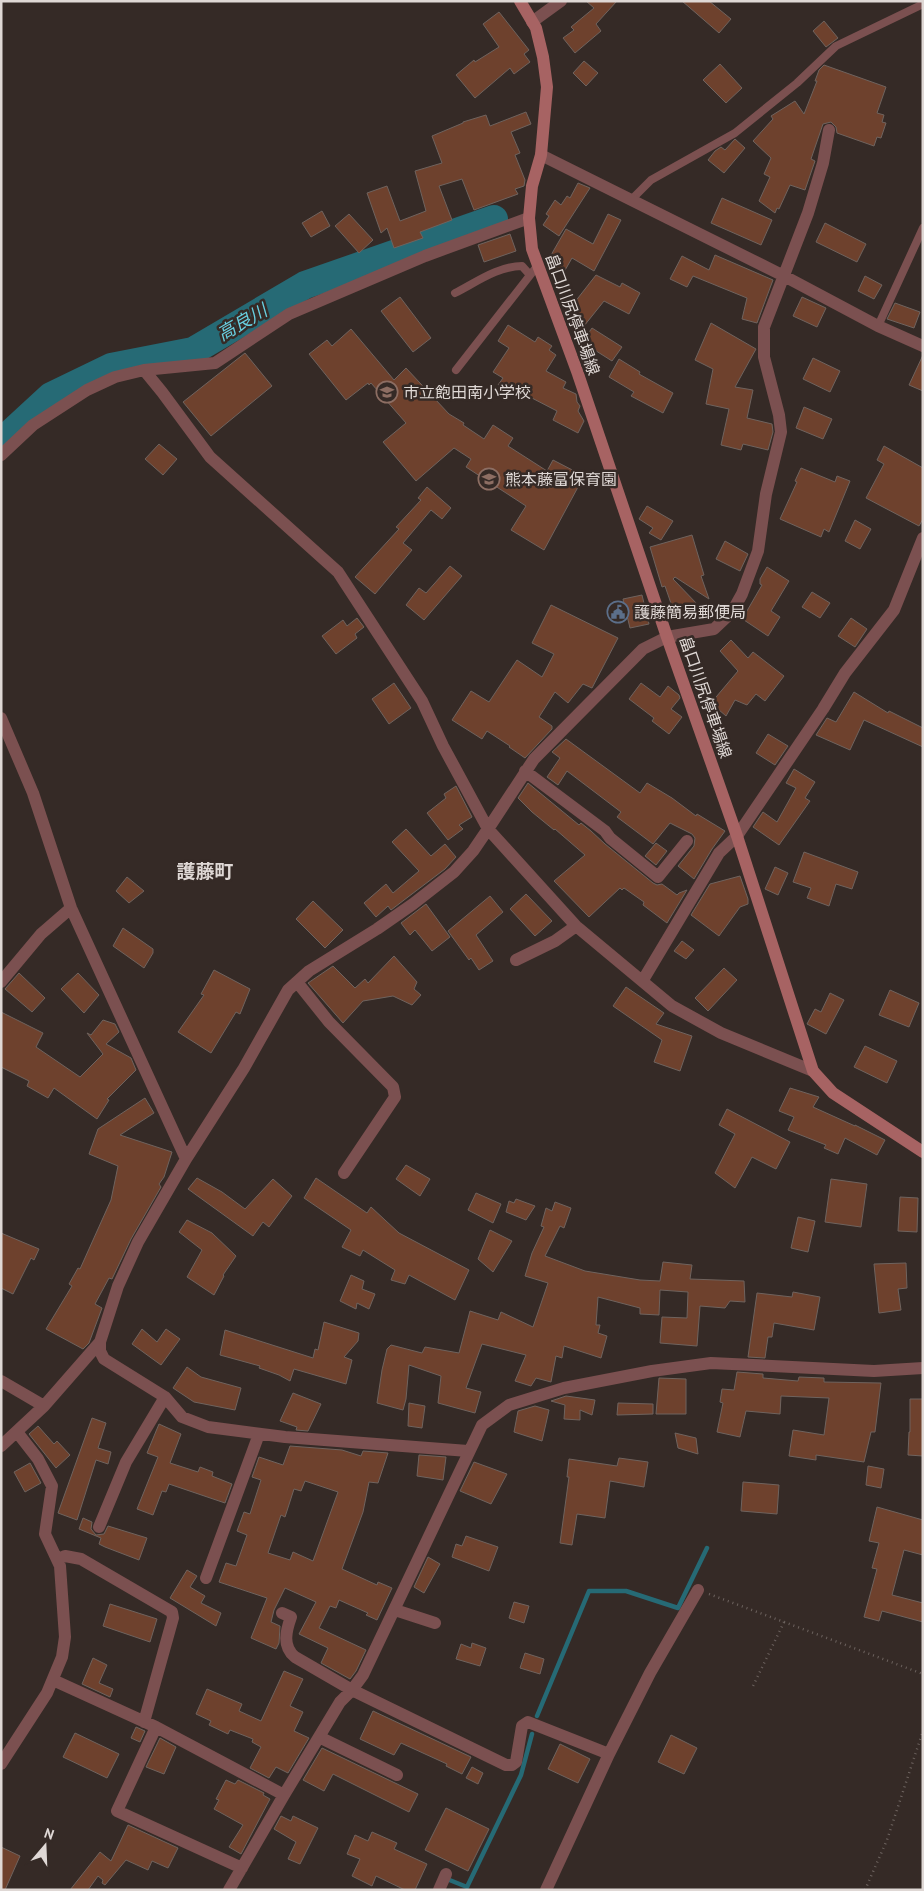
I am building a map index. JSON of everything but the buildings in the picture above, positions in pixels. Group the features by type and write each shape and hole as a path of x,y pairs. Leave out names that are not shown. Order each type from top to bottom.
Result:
{"main road":[{"name":"畠口川尻停車場線","path":"520,1 536,28 543,57 547,88 541,156 532,186 529,218 534,270 578,374 737,836 813,1071 833,1093 923,1152"}],"street":[{"path":"532,22 561,1"},
{"path":"468,1451 258,1434 208,1427 182,1416 165,1397 104,1359 100,1351 100,1342 118,1286 138,1242 186,1159 244,1068 288,990 309,971 377,929 454,872 488,829 534,759 642,650 667,637 714,629 732,612 742,594 758,551 766,494 781,432 779,415 764,356 764,327 808,213 823,163 829,130"},
{"path":"541,156 784,276 878,326 923,346"},
{"path":"1,455 33,425 87,390 115,377 144,370 215,363 289,314 425,256 529,218"},
{"path":"144,370 210,457 338,572 422,701 443,746 488,829 576,926 672,1006 721,1033 813,1071"},
{"path":"643,980 719,853 737,836 845,673 894,610 923,538"},
{"path":"1,718 33,793 71,908 186,1159"},
{"path":"525,770 604,830 610,838 658,876 687,841"},
{"path":"1,982 41,934 71,908"},
{"path":"516,960 555,941 576,926"},
{"path":"297,982 329,1022 393,1087 396,1093 344,1173"},
{"path":"1,1446 44,1406 100,1342"},
{"path":"229,1890 340,1702 363,1675 482,1424 509,1404 564,1388 652,1371 711,1363 874,1371 923,1368"},
{"path":"1,1382 44,1406"},
{"path":"99,1527 126,1462 165,1397"},
{"path":"1,1764 53,1680 62,1657 65,1637 61,1574 58,1559 45,1534 52,1486 38,1459 17,1432"},
{"path":"206,1578 258,1434"},
{"path":"58,1559 65,1556 81,1559 172,1612 150,1724 117,1811 242,1868"},
{"path":"546,1890 609,1754 650,1673 698,1590"},
{"path":"395,1610 436,1623"},
{"path":"282,1613 291,1617 286,1638 291,1654 352,1690 506,1765 512,1765 516,1762 522,1726 528,1722 609,1754"},
{"path":"53,1680 150,1724 284,1795"},
{"path":"319,1737 397,1775"},
{"path":"446,1874 439,1890 450,1890"}],"lane":[{"path":"631,200 651,180 735,133 797,83 836,46 923,4"},
{"path":"878,326 923,228"},
{"path":"455,293 501,269 522,266 534,270 456,370"}],"path":[{"path":"698,1590 923,1674"},
{"path":"752,1688 784,1622"},
{"path":"865,1890 887,1840 923,1731"}],"waterway":[{"name":"高良川","path":"1,442 51,396 111,367 193,351 305,285 494,219"},
{"path":"537,1716 589,1591 626,1591 678,1608 707,1548"},
{"path":"447,1879 467,1887 521,1775 532,1734"}],"place":[{"name":"市立飽田南小学校","path":"387,392"},
{"name":"熊本藤富保育園","path":"489,479"},
{"name":"護藤簡易郵便局","path":"618,612"}],"district":[{"name":"護藤町","path":"205,871"}]}
